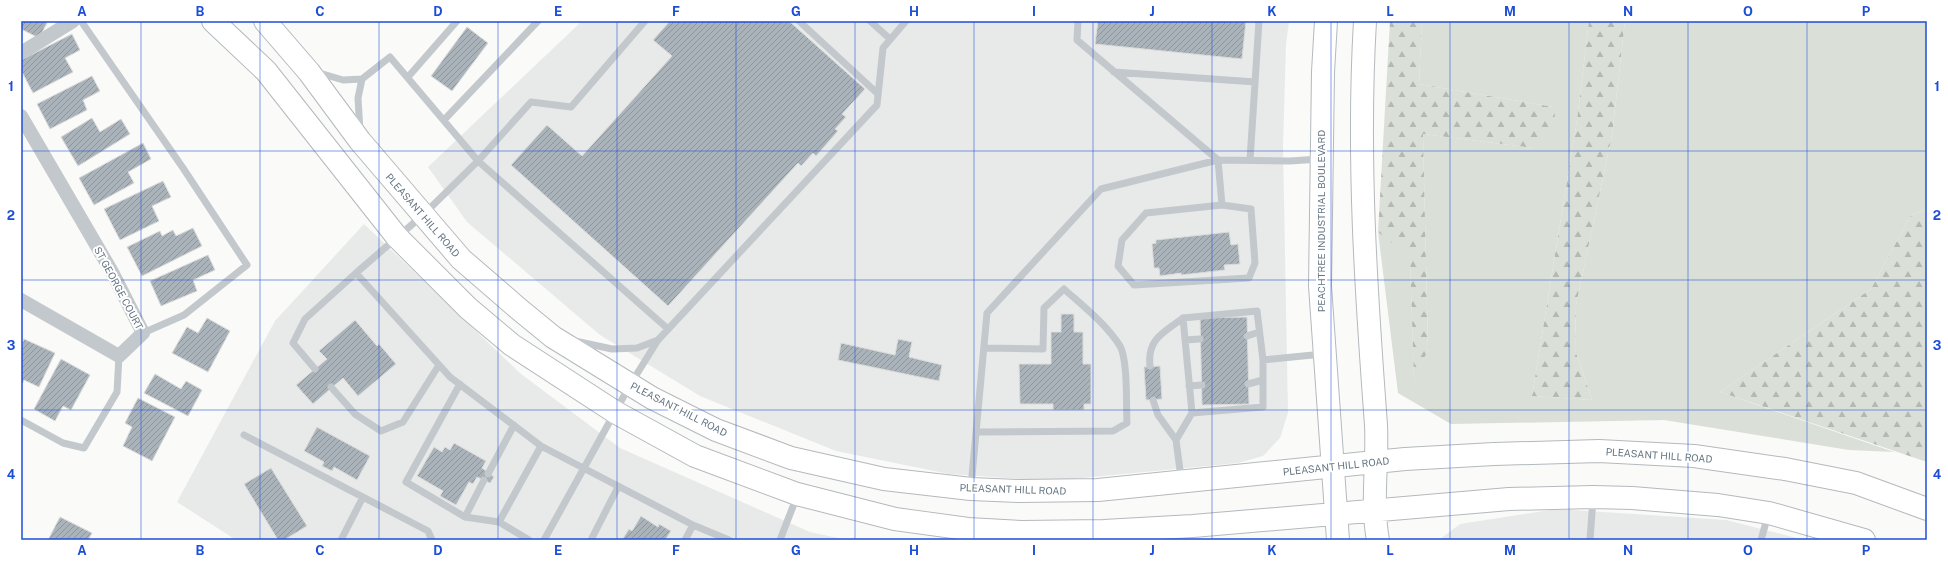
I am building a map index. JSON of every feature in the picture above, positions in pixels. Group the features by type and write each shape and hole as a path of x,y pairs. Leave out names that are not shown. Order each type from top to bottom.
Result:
{"highway":[{"path":"213,21 266,71 397,237 468,308 512,345 615,412 695,456 797,494 895,519 968,532 1022,536 1104,536 1193,529 1335,513 1509,499 1593,497 1681,501 1769,513 1864,540"},
{"name":"PLEASANT HILL ROAD","path":"265,21 309,72 360,141 461,259 553,337 630,386 716,430 791,458 884,479 971,489 1019,491 1098,490 1182,483 1376,461 1494,454 1600,450 1694,456 1785,469 1856,483 1927,509"},
{"name":"PEACHTREE INDUSTRIAL BOULEVARD","path":"1326,21 1321,159 1320,286 1338,540"},
{"path":"1365,21 1361,89 1364,226 1367,322 1376,428 1376,510 1378,540"}],"street":[{"path":"21,53 73,21"},
{"name":"ST GEORGE COURT","path":"21,116 112,272 143,333 119,356"},
{"path":"21,300 119,356"}],"lane":[{"path":"81,21 183,168 247,265 184,315 143,333"},
{"path":"408,77 456,21"},
{"path":"444,120 538,21"},
{"path":"315,369 293,343 305,319 423,215 478,161 531,102 571,106 645,21"},
{"path":"799,21 878,94"},
{"path":"870,21 890,39"},
{"path":"544,540 615,412 658,340 877,106 883,48 906,21"},
{"path":"1078,21 1077,40 1218,160 1222,205"},
{"path":"1250,160 1259,21"},
{"path":"309,72 319,72 332,78 343,80 362,79 390,57 478,161 668,329"},
{"path":"1114,72 1255,82"},
{"path":"360,141 358,98 362,79"},
{"path":"971,489 987,313 1101,189 1218,160 1290,161 1321,159"},
{"path":"1222,205 1251,209 1255,263 1249,278 1134,285 1118,266 1122,240 1146,213 1222,205"},
{"path":"356,273 450,377 541,446 720,539 729,540"},
{"path":"977,432 1113,432 1127,423 1126,376 1121,347 1100,322 1064,289 1044,308 1043,349 984,348"},
{"path":"1150,366 1148,352 1158,336 1183,318 1257,311 1263,360 1263,407 1192,413"},
{"path":"1176,440 1192,413 1183,318"},
{"path":"1247,336 1260,332"},
{"path":"553,337 612,349 637,348 658,340"},
{"path":"1185,340 1200,340"},
{"path":"1263,360 1324,354"},
{"path":"21,420 63,443 84,448 117,392 119,356"},
{"path":"331,387 355,414 381,432 403,422 439,365"},
{"path":"1248,384 1263,380"},
{"path":"460,384 406,482 465,517 499,522 529,540"},
{"path":"1189,386 1202,386"},
{"path":"1153,400 1158,415 1176,440 1182,483"},
{"path":"465,517 514,425"},
{"path":"244,435 428,531 432,540"},
{"path":"499,522 541,446"},
{"path":"591,540 618,487"},
{"path":"780,540 797,494"},
{"path":"341,540 363,497"},
{"path":"1590,540 1593,497"},
{"path":"1761,540 1769,513"},
{"path":"685,540 693,525"}],"shaded area":[{"path":"582,21 1289,21 1286,45 1283,147 1288,413 1280,438 1263,456 1238,463 1051,481 949,474 836,451 700,396 600,335 467,222 428,167"},
{"path":"364,224 521,374 620,448 810,532 847,540 236,540 177,502 275,321"},
{"path":"1557,509 1726,520 1804,540 1439,540 1460,524"}],"green space":[{"path":"1390,21 1422,21 1419,84 1554,107 1556,129 1533,148 1423,134 1428,349 1414,383 1410,257 1378,232"},
{"path":"1422,21 1589,21 1577,120 1532,396 1592,400 1575,350 1576,305 1612,135 1625,21 1927,21 1927,209 1911,215 1871,289 1720,392 1894,452 1849,450 1664,420 1451,424 1398,393 1378,232 1410,256 1414,382 1428,349 1423,134 1533,148 1554,107 1419,84"},
{"path":"1589,21 1625,21 1612,135 1576,305 1575,350 1592,400 1532,396 1577,120"},
{"path":"1927,209 1927,462 1720,392 1871,289 1911,215"}],"building":[{"path":"21,21 48,21 39,38 21,29"},
{"path":"670,21 789,21 865,89 842,114 846,117 835,129 838,131 816,156 813,153 801,166 798,163 668,306 511,165 547,125 582,156 672,56 653,40"},
{"path":"1098,21 1246,21 1242,59 1095,44"},
{"path":"467,27 488,43 452,91 431,76"},
{"path":"72,34 80,50 65,58 73,72 33,93 21,70 21,60"},
{"path":"92,76 100,91 83,100 87,110 50,129 37,104"},
{"path":"92,118 100,132 121,119 130,134 78,166 61,137"},
{"path":"143,143 151,159 128,172 134,183 94,205 79,178"},
{"path":"163,181 171,197 152,206 159,221 120,240 104,209"},
{"path":"193,228 202,246 142,276 127,247 160,231 162,236 173,230 176,236"},
{"path":"1229,232 1231,245 1238,244 1240,264 1224,265 1225,270 1160,276 1159,268 1154,268 1152,244 1156,243 1156,240"},
{"path":"208,255 215,270 193,280 197,291 161,306 150,281"},
{"path":"1061,314 1074,314 1074,332 1083,332 1083,364 1091,364 1091,404 1084,404 1084,410 1053,410 1053,404 1020,404 1019,364 1051,364 1051,332 1061,332"},
{"path":"1247,317 1249,404 1202,405 1200,318"},
{"path":"207,318 230,331 208,372 172,353 187,327 198,333"},
{"path":"355,320 377,346 379,344 396,364 358,396 343,378 313,404 296,385 327,359 319,351"},
{"path":"24,339 55,353 39,387 24,380 21,386 21,346"},
{"path":"898,339 912,342 909,357 942,365 939,381 838,360 841,343 895,355"},
{"path":"61,359 90,375 71,410 63,406 55,421 34,409"},
{"path":"1160,366 1162,399 1146,400 1144,367"},
{"path":"155,374 181,389 186,381 202,390 188,416 144,393"},
{"path":"138,398 175,417 152,461 123,446 132,427 125,423"},
{"path":"317,427 370,456 357,480 334,467 332,471 322,466 324,462 304,451"},
{"path":"454,443 486,461 482,468 494,477 490,483 477,477 473,484 469,482 456,505 440,496 443,491 417,476 434,447 442,452 445,447 450,450"},
{"path":"271,468 307,526 284,540 278,540 244,484"},
{"path":"641,516 658,527 659,524 671,531 665,540 622,540 629,529 632,531"},
{"path":"60,517 92,533 88,540 48,540"}]}
